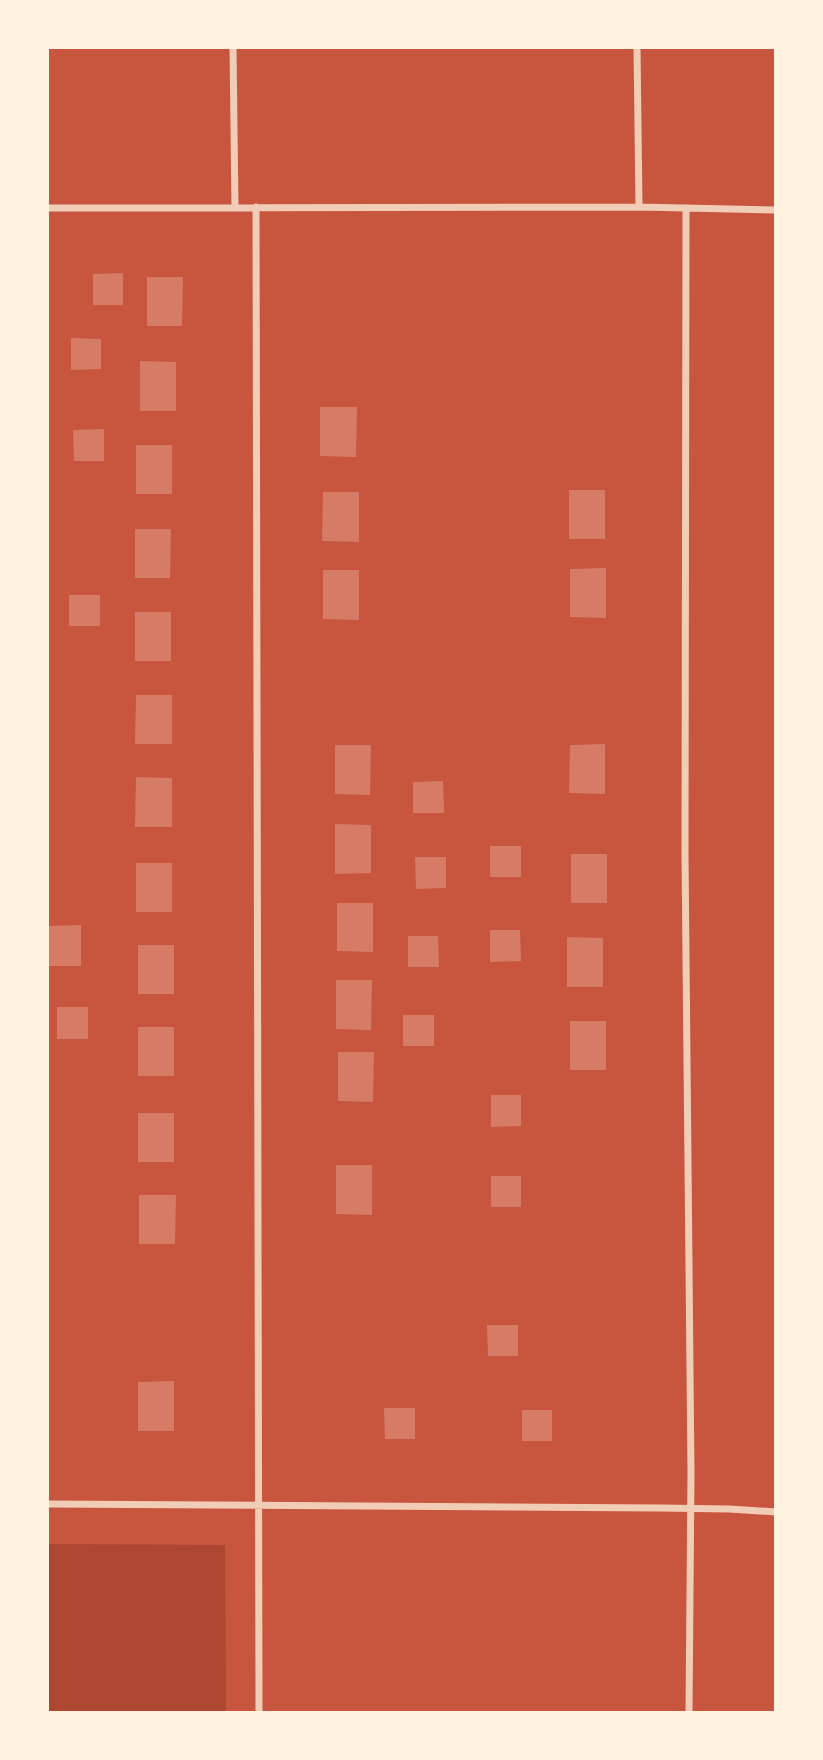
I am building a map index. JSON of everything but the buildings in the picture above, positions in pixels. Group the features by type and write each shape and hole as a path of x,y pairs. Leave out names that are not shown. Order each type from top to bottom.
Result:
{"street":[{"path":"233,47 235,208"},
{"path":"637,47 639,207"},
{"path":"256,207 259,1713"},
{"path":"47,208 639,207 776,210"},
{"path":"686,208 685,854 691,1509 689,1713"},
{"path":"47,1504 729,1509 776,1512"}],"shaded area":[{"path":"47,1544 225,1545 226,1713 47,1713"}]}
